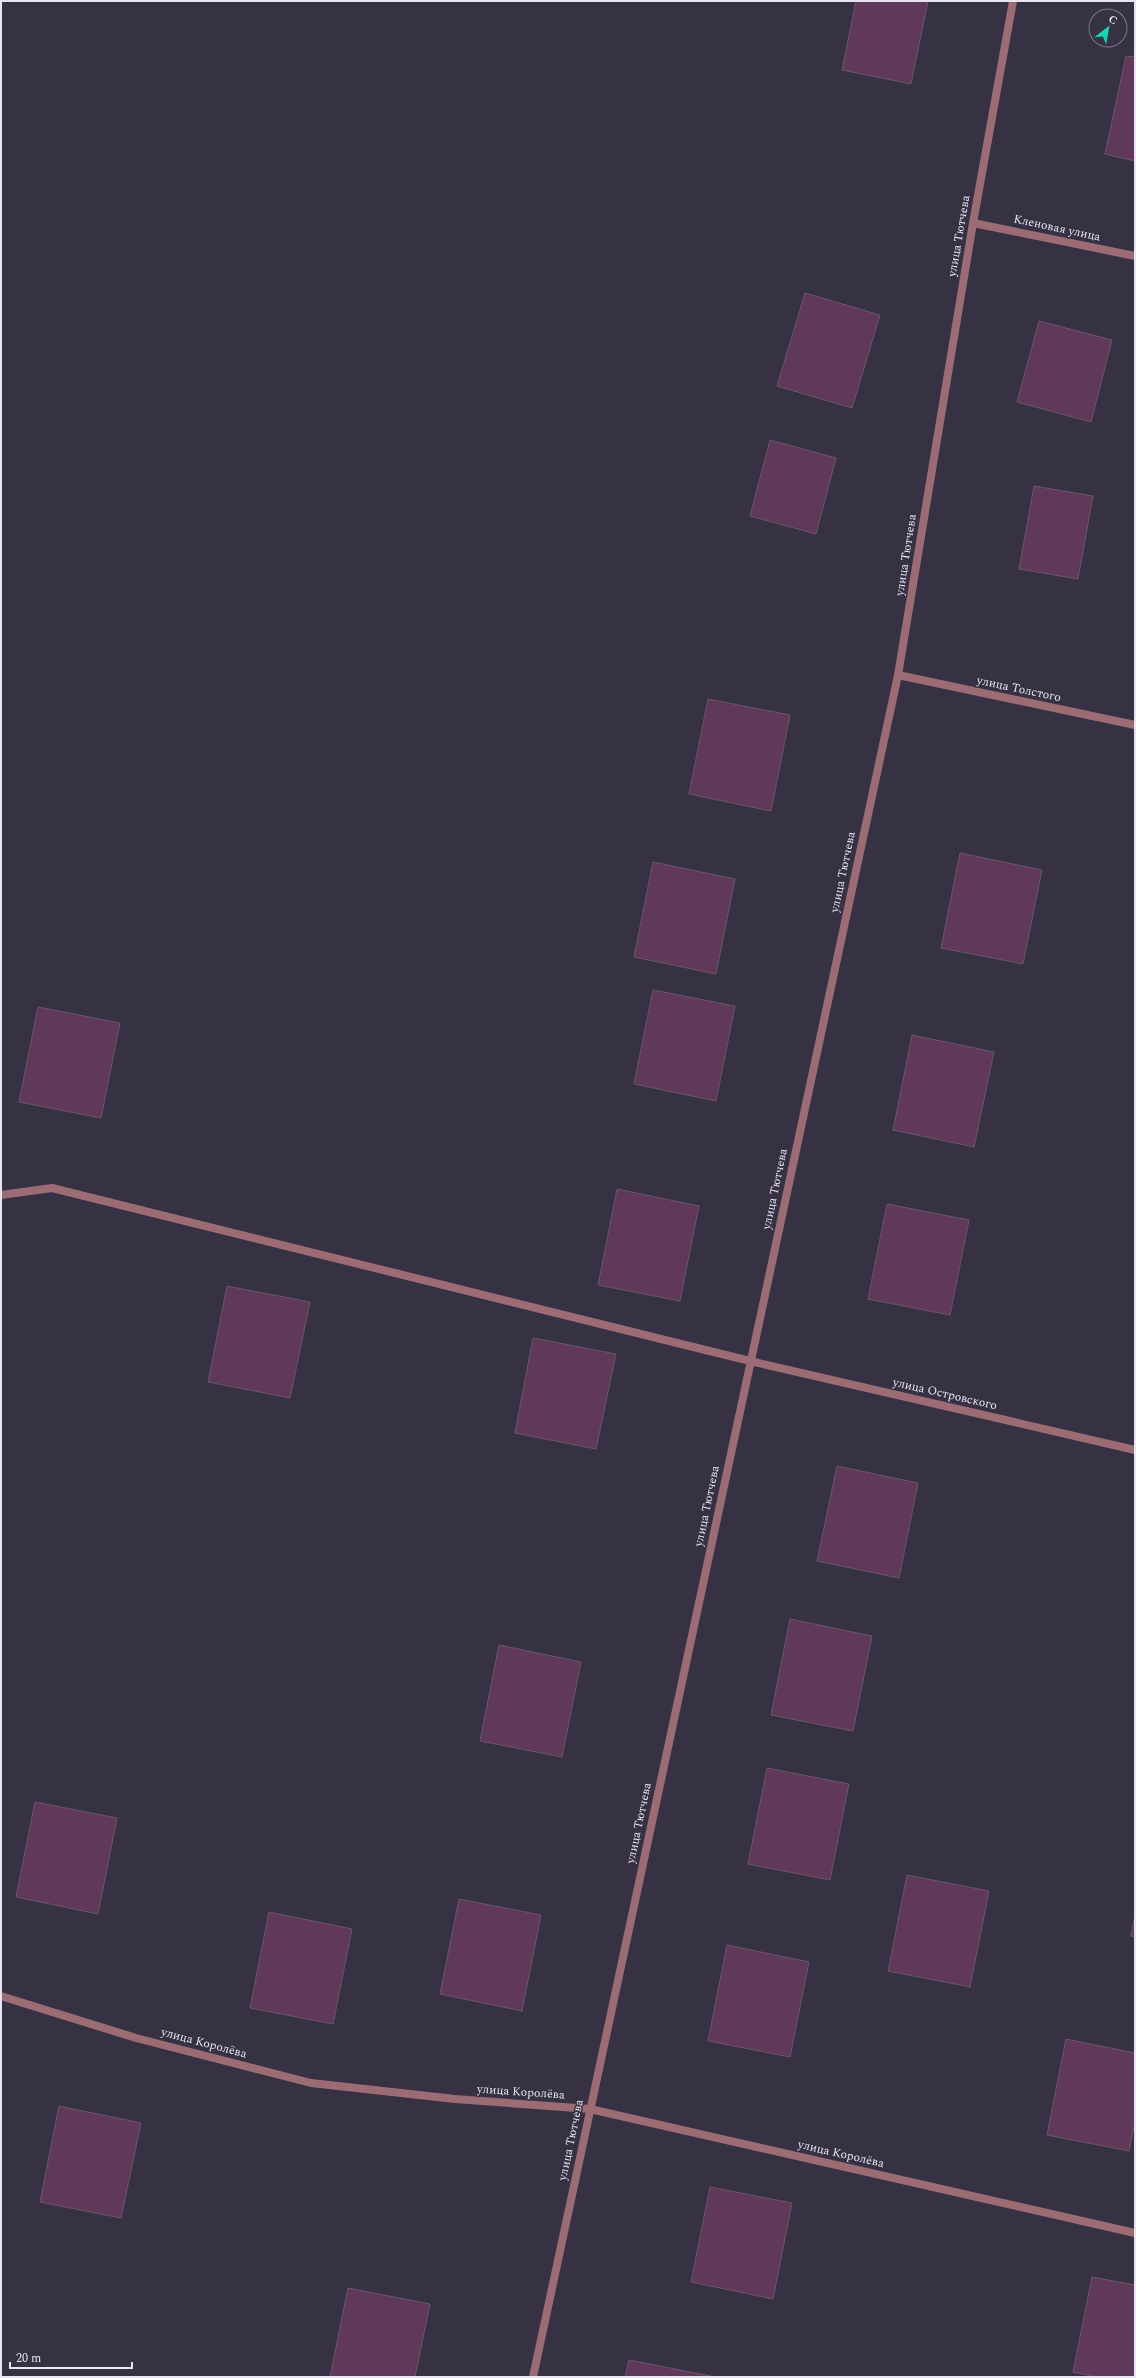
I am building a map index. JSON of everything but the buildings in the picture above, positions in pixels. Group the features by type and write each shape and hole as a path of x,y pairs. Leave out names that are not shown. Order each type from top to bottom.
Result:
{"street":[{"name":"улица Тютчева","path":"533,2377 898,675 973,223 1013,1"},
{"name":"Кленовая улица","path":"973,223 1135,256"},
{"name":"улица Толстого","path":"898,675 1135,725"},
{"name":"улица Островского","path":"1,1195 52,1188 750,1361 1135,1450"},
{"name":"улица Королёва","path":"1,1996 136,2038 311,2084 455,2099 590,2109 1135,2233"}]}
